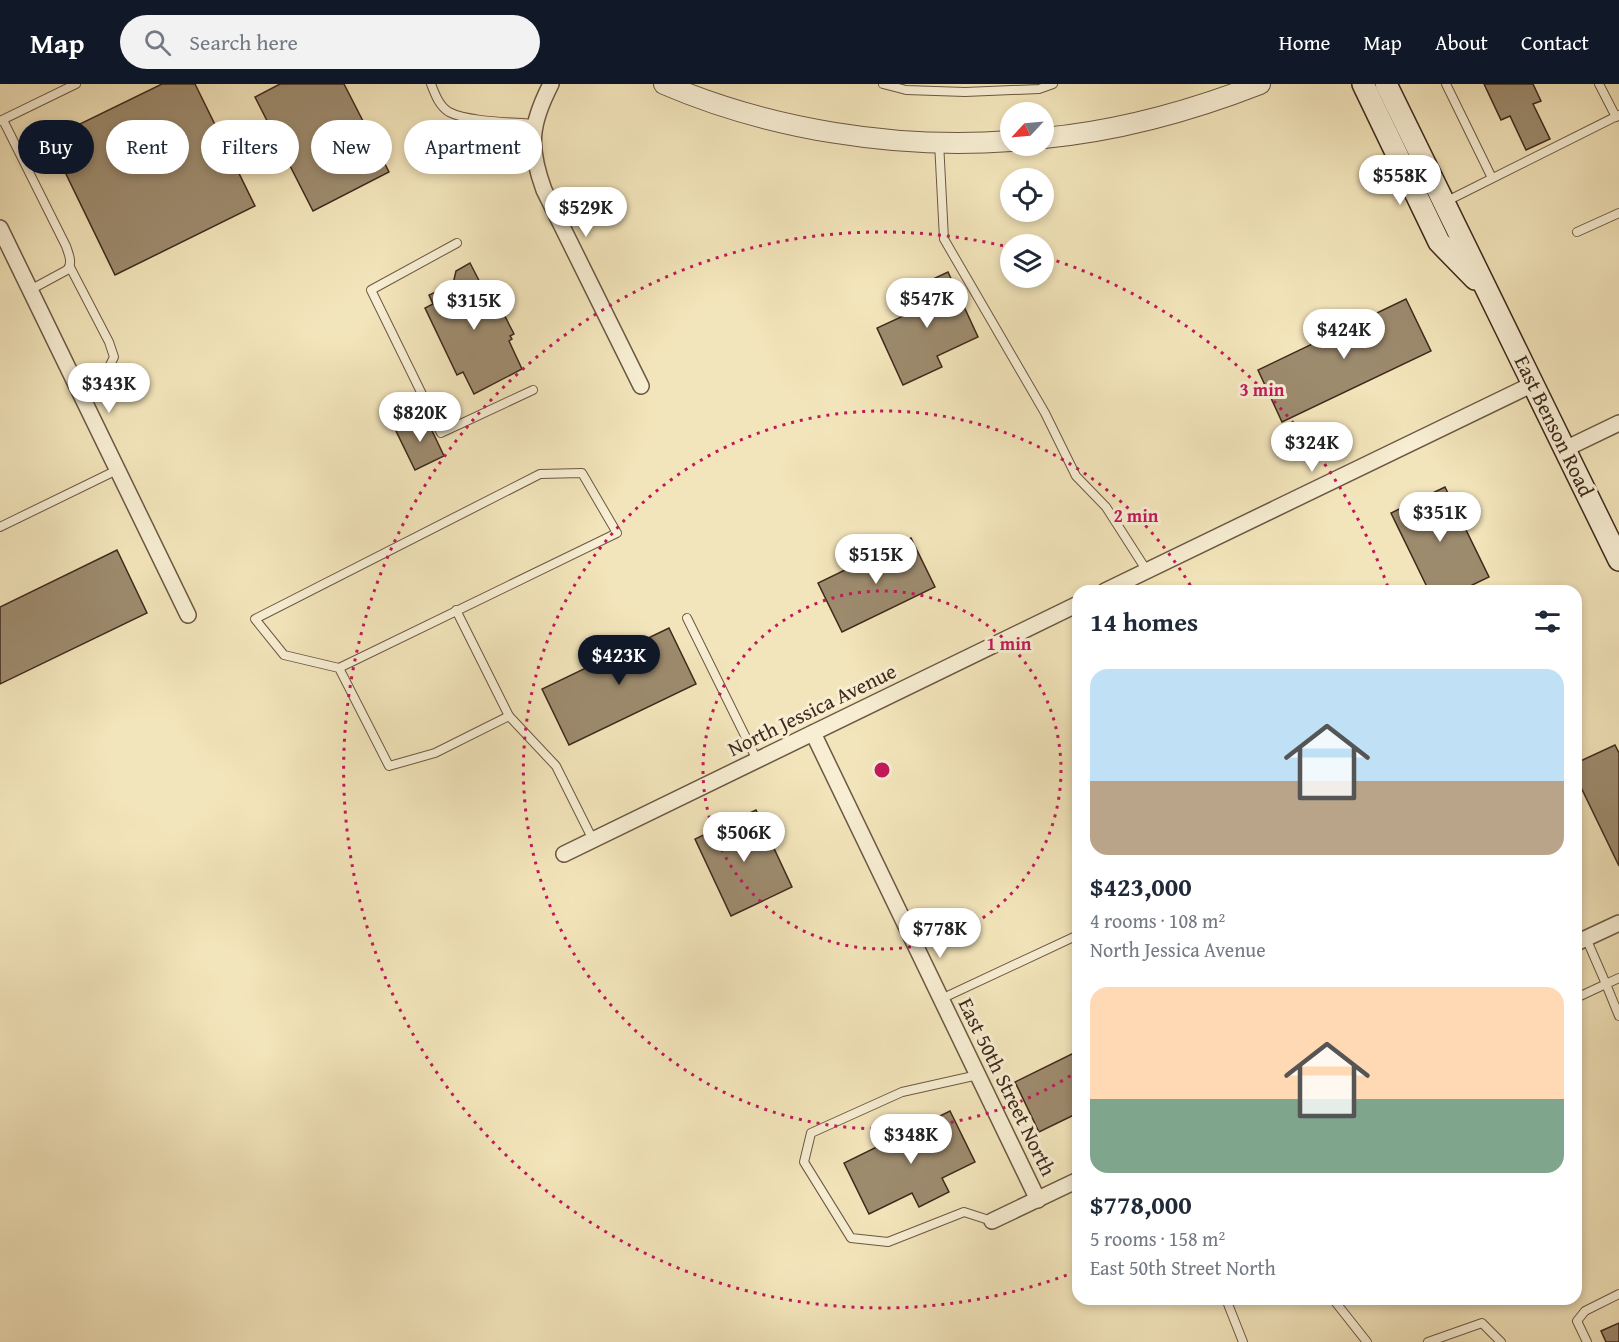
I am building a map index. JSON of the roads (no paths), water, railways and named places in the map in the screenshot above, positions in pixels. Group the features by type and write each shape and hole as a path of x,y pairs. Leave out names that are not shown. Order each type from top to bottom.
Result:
{"main road":[{"name":"East Benson Road","path":"1363,84 1439,242 1488,293"},
{"name":"East Benson Road","path":"1386,84 1619,560"}],"street":[{"path":"535,120 551,84"},
{"path":"664,84 708,102 740,111 864,137 939,142 1000,141"},
{"path":"1054,137 1109,129 1172,114 1260,84"},
{"path":"539,174 544,190 641,386"},
{"path":"0,228 188,615"},
{"path":"1118,585 1533,384"},
{"path":"1565,449 1619,423"},
{"name":"North Jessica Avenue","path":"564,854 1072,607"},
{"name":"East 50th Street North","path":"813,733 1038,1200"},
{"path":"1582,940 1619,922"},
{"path":"992,1221 1072,1183"}],"lane":[{"path":"76,84 2,121 66,246 70,267 109,342 114,357 109,367 76,384"},
{"path":"431,84 439,102 448,111 468,118 490,120"},
{"path":"883,84 906,90 965,92 1039,89 1053,84"},
{"path":"1446,84 1492,178"},
{"path":"1444,202 1617,116 1599,84"},
{"path":"939,142 944,238 1045,413 1076,476 1106,507 1147,571"},
{"path":"1577,232 1619,213"},
{"path":"457,243 371,290 441,433 533,390"},
{"path":"30,290 70,267"},
{"path":"0,527 117,470"},
{"path":"582,473 617,532 339,668 284,655 255,620 540,474 582,473"},
{"path":"456,610 509,716 555,766 593,840"},
{"path":"687,618 757,760"},
{"path":"339,668 389,766 435,753 509,716"},
{"path":"941,999 1072,938"},
{"path":"1582,942 1606,984 1619,1016"},
{"path":"1582,995 1619,978"},
{"path":"978,1075 902,1092 811,1133 804,1162 851,1238 888,1242 964,1212 992,1221"},
{"path":"1587,1342 1577,1322 1585,1311 1619,1294"},
{"path":"1228,1305 1243,1342"},
{"path":"1338,1305 1367,1342"},
{"path":"1428,1342 1482,1323 1501,1342"}]}
